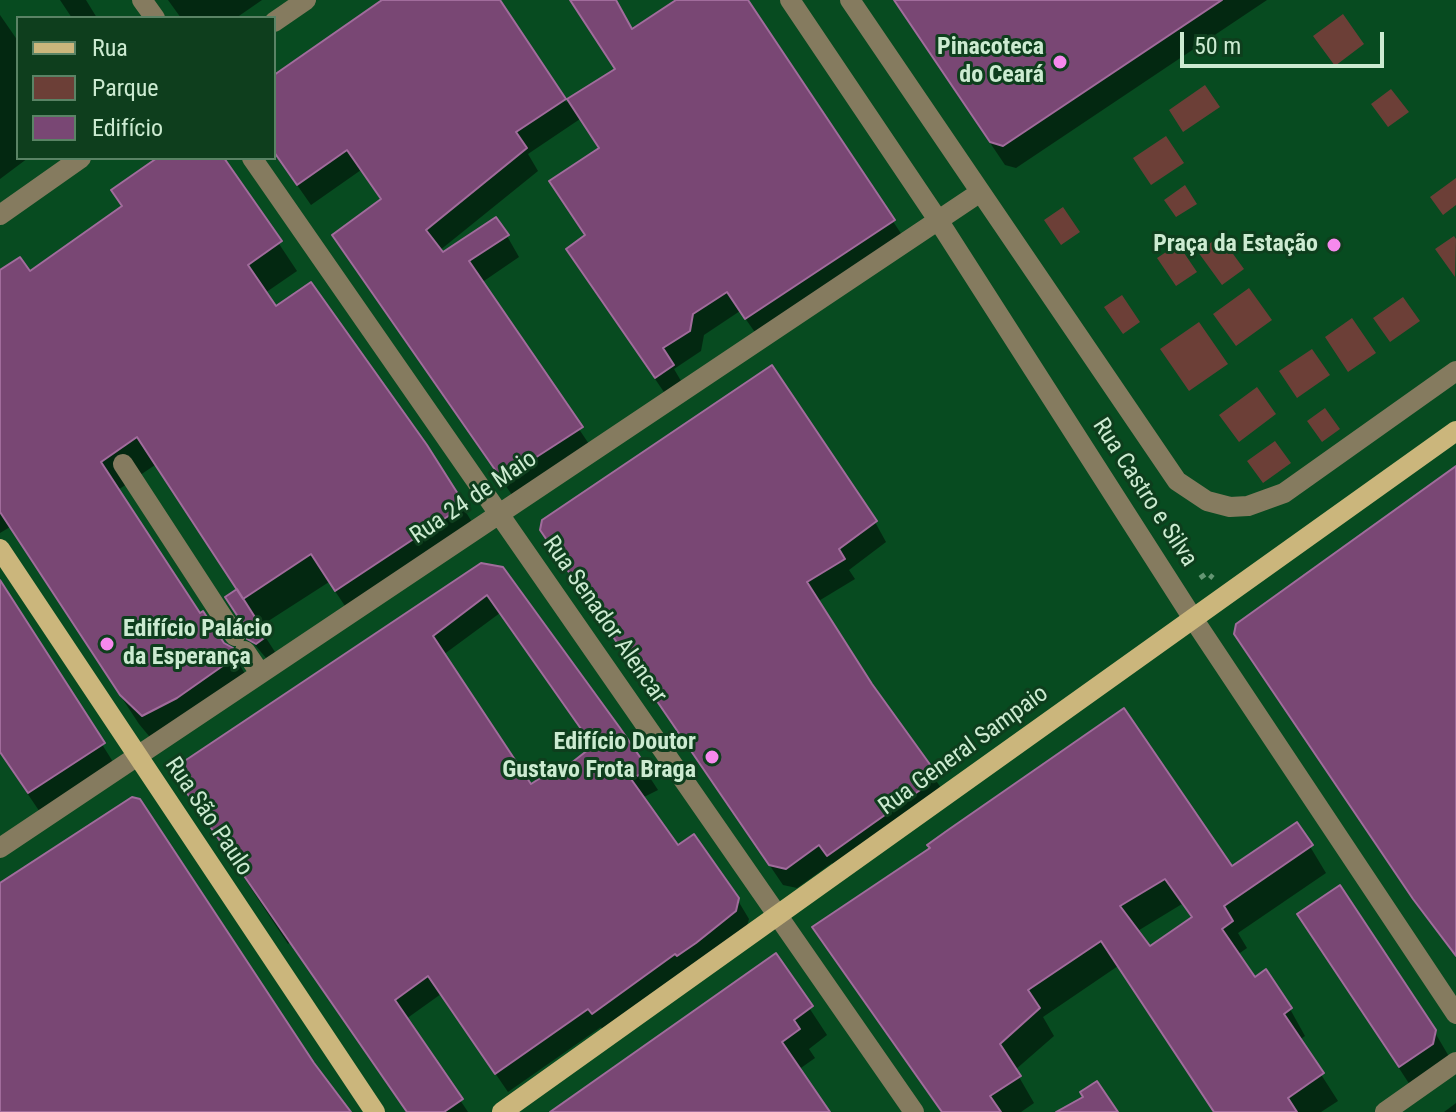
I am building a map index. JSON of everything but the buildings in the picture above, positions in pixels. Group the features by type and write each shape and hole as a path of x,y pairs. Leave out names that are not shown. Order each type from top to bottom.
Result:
{"main road":[{"name":"Rua General Sampaio","path":"502,1112 778,918 1192,617 1456,431"},
{"name":"Rua São Paulo","path":"0,549 375,1112"}],"street":[{"path":"276,21 306,0"},
{"name":"Rua Castro e Silva","path":"790,0 938,220 1192,617 1456,1014"},
{"name":"Rua Castro e Silva","path":"850,0 1177,481 1207,501 1230,507 1248,506 1284,493 1456,371"},
{"path":"0,215 78,160"},
{"name":"Rua Senador Alencar","path":"253,160 914,1112"},
{"name":"Rua 24 de Maio","path":"0,848 979,193"},
{"path":"123,464 260,673"},
{"path":"1385,1112 1456,1062"}],"green space":[{"path":"1343,14 1364,44 1335,66 1313,36"},
{"path":"1205,85 1220,107 1183,132 1169,110"},
{"path":"1391,89 1409,112 1388,127 1371,104"},
{"path":"1166,136 1184,163 1151,185 1133,158"},
{"path":"1456,178 1456,205 1443,215 1430,197"},
{"path":"1185,185 1197,204 1176,217 1164,200"},
{"path":"1063,207 1080,232 1061,245 1044,220"},
{"path":"1220,236 1244,269 1222,285 1198,252"},
{"path":"1454,236 1456,239 1455,277 1435,249"},
{"path":"1178,244 1197,272 1176,286 1157,258"},
{"path":"1249,288 1272,320 1236,346 1213,314"},
{"path":"1122,295 1140,322 1123,334 1104,307"},
{"path":"1403,297 1420,321 1390,342 1373,318"},
{"path":"1352,318 1376,353 1348,372 1325,337"},
{"path":"1199,322 1228,364 1189,391 1160,349"},
{"path":"1312,349 1330,375 1297,398 1279,371"},
{"path":"1257,387 1276,414 1239,442 1219,415"},
{"path":"1325,408 1340,429 1322,442 1307,421"},
{"path":"1275,441 1291,463 1263,483 1247,461"}],"place":[{"name":"Pinacoteca do Ceará","path":"1060,62"},
{"name":"Praça da Estação","path":"1334,245"},
{"name":"Edifício Palácio da Esperança","path":"107,644"},
{"name":"Edifício Doutor Gustavo Frota Braga","path":"712,757"}]}
